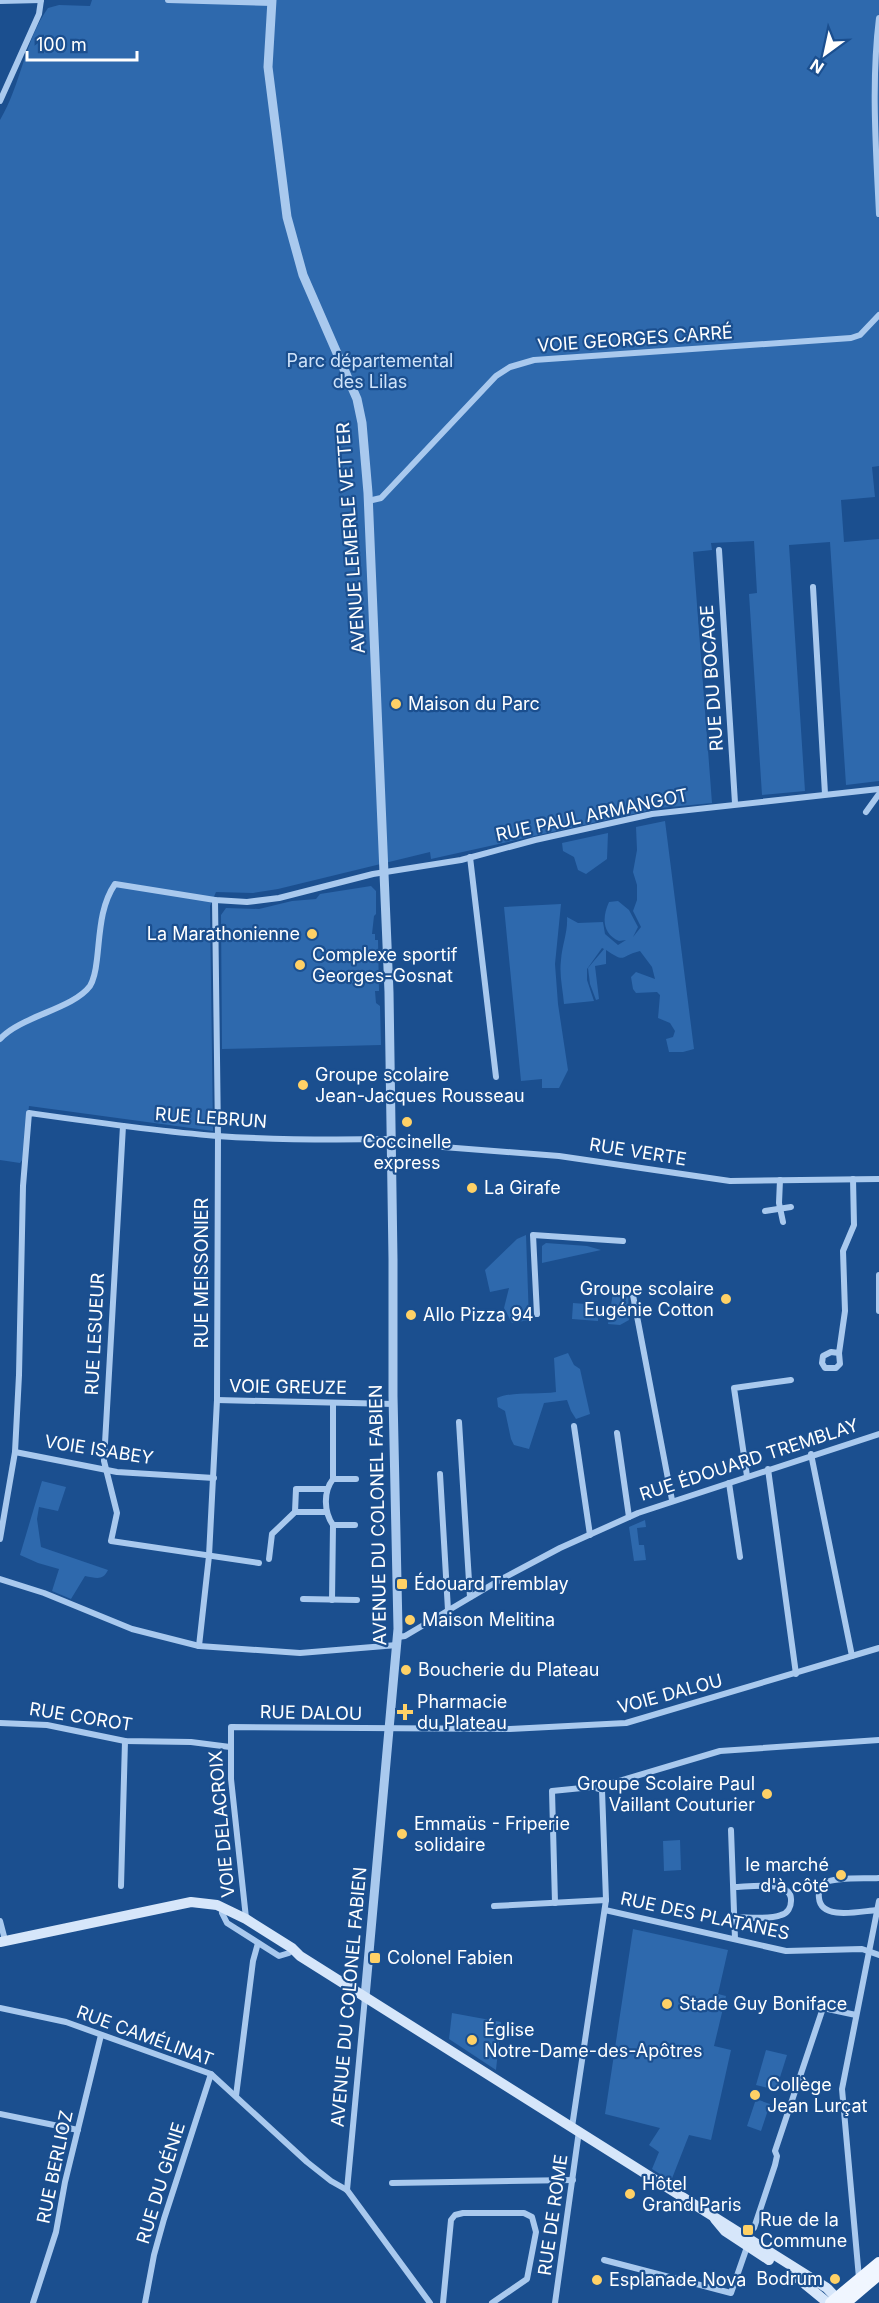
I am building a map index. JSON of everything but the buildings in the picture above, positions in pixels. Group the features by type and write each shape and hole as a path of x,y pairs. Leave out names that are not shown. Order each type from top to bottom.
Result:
{"main road":[{"path":"3,1941 191,1902 204,1902 223,1907 292,1948 300,1956 713,2217 724,2231 750,2238 827,2288 836,2302"},
{"path":"120,1917 145,1916 189,1908 209,1909 222,1913 289,1953 300,1956"},
{"path":"836,2302 879,2263"},
{"path":"836,2302 879,2274"}],"street":[{"path":"0,1 41,0 39,14 0,101"},
{"path":"168,0 272,2"},
{"name":"AVENUE LEMERLE VETTER","path":"272,2 268,67 287,217 303,275 357,399 362,423 368,501 384,873"},
{"path":"879,18 876,43 875,107 879,214"},
{"name":"VOIE GEORGES CARRÉ","path":"368,501 381,498 496,376 510,367 534,360 850,338 860,335 879,315"},
{"name":"RUE DU BOCAGE","path":"719,550 735,803"},
{"path":"813,587 825,794"},
{"name":"RUE PAUL ARMANGOT","path":"0,1039 19,1024 75,997 88,988 95,974 105,901 115,884 215,900 247,902 279,898 384,873 470,858 652,814 735,803 879,789"},
{"path":"866,812 879,794"},
{"path":"470,858 496,1077"},
{"name":"AVENUE DU COLONEL FABIEN","path":"347,2190 398,1641 392,1141 384,873"},
{"name":"RUE MEISSONIER","path":"199,1646 209,1556 217,1400 218,1136 215,900"},
{"name":"RUE LEBRUN","path":"15,1452 23,1186 29,1113 218,1136 392,1141"},
{"name":"RUE LESUEUR","path":"123,1126 104,1461 117,1513 111,1541 209,1556"},
{"name":"RUE VERTE","path":"392,1141 559,1155 730,1181 879,1179"},
{"path":"839,1353 845,1311 843,1248 854,1225 853,1179"},
{"path":"780,1180 783,1222"},
{"path":"765,1211 791,1207"},
{"path":"537,1314 533,1235 623,1241"},
{"path":"879,1275 879,1311"},
{"path":"632,1290 672,1500"},
{"path":"747,1476 734,1389 790,1380"},
{"name":"VOIE GREUZE","path":"217,1400 394,1404"},
{"path":"332,1600 333,1525 326,1512 327,1489 333,1479 333,1404"},
{"path":"459,1422 470,1597"},
{"path":"574,1426 590,1535"},
{"name":"RUE ÉDOUARD TREMBLAY","path":"617,1433 629,1517"},
{"name":"RUE ÉDOUARD TREMBLAY","path":"0,1579 44,1593 132,1629 199,1646 300,1653 398,1641 470,1597 629,1517 672,1500 879,1434"},
{"path":"0,1539 15,1452"},
{"name":"VOIE ISABEY","path":"15,1452 117,1472 214,1478"},
{"path":"811,1454 852,1656"},
{"path":"768,1469 796,1674"},
{"path":"440,1474 448,1610"},
{"path":"333,1479 357,1479"},
{"path":"729,1483 740,1557"},
{"path":"295,1512 296,1488 327,1489"},
{"path":"269,1559 272,1534 295,1512 326,1512"},
{"path":"333,1525 355,1525"},
{"path":"209,1556 259,1563"},
{"path":"303,1599 357,1600"},
{"name":"VOIE DALOU","path":"390,1730 510,1729 626,1723 879,1648"},
{"name":"RUE COROT","path":"0,1723 47,1725 125,1741 192,1742 230,1747"},
{"name":"RUE DALOU","path":"231,1727 390,1730"},
{"name":"VOIE DELACROIX","path":"231,1727 231,1779 246,1919"},
{"path":"555,1903 552,1791 592,1787 602,1790 609,1784 720,1751 879,1740"},
{"path":"121,1886 125,1741"},
{"name":"RUE DE ROME","path":"555,2303 573,2180 576,2129 606,1900 602,1790"},
{"path":"731,1830 735,1939"},
{"path":"877,1913 833,1913 823,1908 819,1902 819,1894 822,1885 831,1881 879,1878"},
{"path":"734,1887 778,1886 787,1890 791,1896 788,1910 777,1916 735,1917"},
{"path":"494,1906 606,1900"},
{"path":"860,2278 842,2089 879,1901"},
{"name":"RUE DES PLATANES","path":"605,1910 786,1951 862,1949 879,1955"},
{"path":"222,1913 227,1923 279,1956 289,1953"},
{"path":"0,1921 3,1941"},
{"path":"236,2096 253,1961 258,1942"},
{"name":"RUE CAMÉLINAT","path":"0,2008 58,2020 211,2074 307,2162 331,2181 347,2190"},
{"path":"604,2260 730,2293 775,2165 777,2156 775,2151 823,2008 856,2015"},
{"name":"RUE BERLIOZ","path":"33,2303 56,2232 65,2182 101,2035"},
{"name":"RUE DU GÉNIE","path":"145,2303 154,2255 164,2219 211,2074"},
{"path":"0,2114 78,2130"},
{"path":"392,2183 573,2180"},
{"path":"347,2190 430,2303"},
{"path":"443,2303 451,2220 455,2215 524,2213 532,2217 536,2232 527,2279 492,2303"}],"green space":[{"name":"Parc départemental des Lilas","path":"92,0 879,0 879,466 872,467 875,497 841,500 844,542 879,539 879,781 846,785 830,542 789,545 805,791 762,795 749,594 757,593 754,541 711,543 712,550 693,552 712,803 660,808 431,859 430,852 278,889 253,893 216,892 210,906 213,1131 29,1106 23,1159 20,1163 0,1160 0,120 34,34 48,8 59,5 90,6"},
{"path":"665,821 694,1049 683,1052 669,1052 666,1039 673,1037 675,1031 670,1023 658,1018 660,995 657,992 636,993 633,989 631,977 636,972 655,979 652,967 640,951 620,958 606,950 606,964 595,966 599,999 596,1000 590,984 588,968 604,949 602,948 587,969 587,980 594,1001 564,1004 561,977 567,917 578,923 603,922 605,934 618,945 626,940 619,941 609,934 605,924 605,913 609,902 618,901 629,910 638,927 633,937 641,927 633,911 637,900 637,885 633,872 637,850 636,827"},
{"path":"608,833 607,859 586,874 578,870 574,857 563,851 562,843"},
{"name":"Complexe sportif Georges-Gosnat","path":"371,886 376,891 376,914 372,934 375,934 375,940 378,940 379,991 375,991 376,1003 380,1006 381,1045 222,1049 221,915 226,908 259,909 292,901 316,899 320,894"},
{"path":"561,904 555,964 558,1004 568,1070 559,1088 542,1088 542,1079 521,1081 504,907"},
{"path":"526,1235 529,1320 512,1323 504,1308 509,1288 490,1292 485,1270 517,1239"},
{"path":"546,1243 587,1246 601,1250 542,1263 542,1246"},
{"path":"614,1286 628,1287 629,1320 620,1325 608,1324"},
{"path":"573,1303 599,1305 598,1321 572,1319"},
{"path":"568,1353 574,1365 580,1369 590,1414 576,1419 567,1400 544,1403 529,1449 514,1445 505,1411 498,1407 497,1398 556,1392 554,1358"},
{"path":"42,1481 66,1487 58,1511 39,1507 37,1519 41,1547 108,1570 101,1577 85,1576 71,1599 52,1591 59,1569 20,1555"},
{"path":"645,1520 646,1527 637,1528 639,1545 644,1545 646,1560 634,1561 629,1527"},
{"path":"680,1840 681,1870 664,1871 663,1841"},
{"path":"633,1929 728,1950 718,1994 726,1996 714,2046 731,2050 711,2140 689,2135 671,2181 652,2169 659,2152 649,2145 660,2128 605,2114"},
{"path":"452,2013 501,2022 496,2070 449,2039"},
{"path":"766,2050 787,2055 776,2090 756,2085"},
{"path":"756,2099 770,2104 761,2131 747,2126"}],"place":[{"name":"Maison du Parc","path":"396,704"},
{"name":"La Marathonienne","path":"312,934"},
{"name":"Complexe sportif Georges-Gosnat","path":"300,965"},
{"name":"Groupe scolaire Jean-Jacques Rousseau","path":"303,1085"},
{"name":"Coccinelle express","path":"407,1122"},
{"name":"La Girafe","path":"472,1188"},
{"name":"Groupe scolaire Eugénie Cotton","path":"726,1299"},
{"name":"Allo Pizza 94","path":"411,1315"},
{"name":"Édouard Tremblay","path":"402,1584"},
{"name":"Maison Melitina","path":"410,1620"},
{"name":"Boucherie du Plateau","path":"406,1670"},
{"name":"Pharmacie du Plateau","path":"405,1712"},
{"name":"Groupe Scolaire Paul Vaillant Couturier","path":"767,1794"},
{"name":"Emmaüs - Friperie solidaire","path":"402,1834"},
{"name":"le marché d'à côté","path":"841,1875"},
{"name":"Colonel Fabien","path":"375,1958"},
{"name":"Stade Guy Boniface","path":"667,2004"},
{"name":"Église Notre-Dame-des-Apôtres","path":"472,2040"},
{"name":"Collège Jean Lurçat","path":"755,2095"},
{"name":"Hôtel Grand Paris","path":"630,2194"},
{"name":"Rue de la Commune","path":"748,2230"},
{"name":"Bodrum","path":"835,2279"},
{"name":"Esplanade Nova","path":"597,2280"}]}
